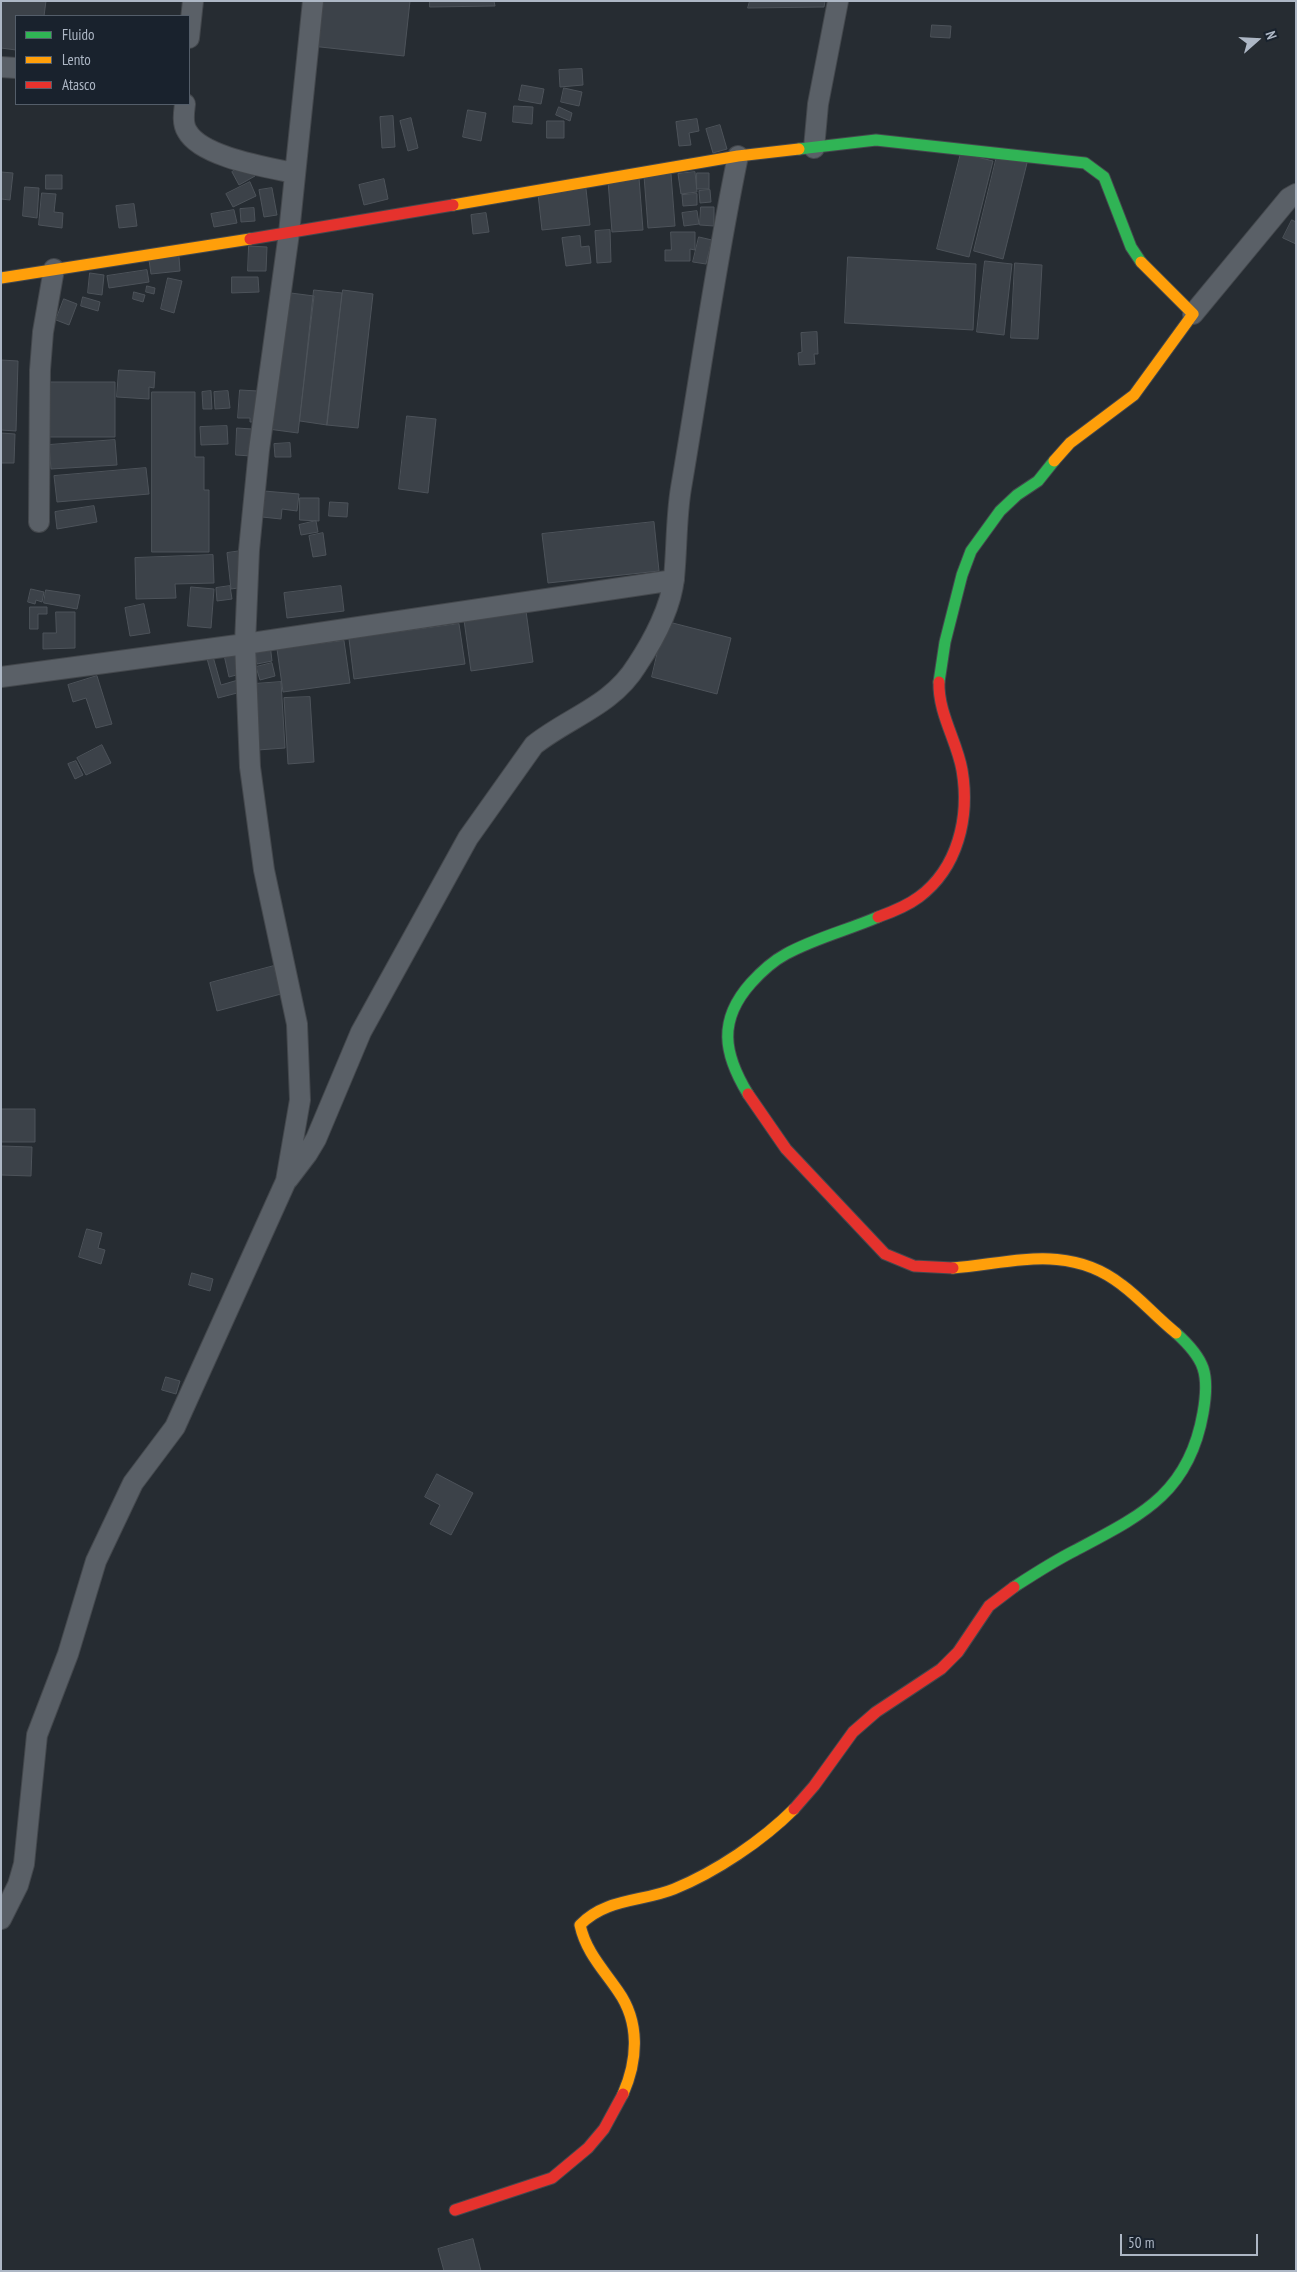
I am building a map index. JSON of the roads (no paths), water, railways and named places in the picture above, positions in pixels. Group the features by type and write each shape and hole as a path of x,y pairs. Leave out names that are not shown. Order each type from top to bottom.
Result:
{"street":[{"path":"190,29 193,1"},
{"path":"286,1181 300,1100 297,1024 264,870 252,776 245,644 249,550 259,450 289,233 313,1"},
{"path":"814,148 818,104 838,1"},
{"path":"1,67 15,68"},
{"path":"184,105 184,124 187,132 211,152 294,173"},
{"path":"1,278 289,233 738,156 891,140 1085,163 1104,176 1137,258 1192,314"},
{"path":"1,1919 18,1885 24,1864 37,1735 68,1654 96,1561 133,1483 175,1427 286,1181 316,1139 361,1032 468,838 534,745 544,736 605,702 637,666 663,616 674,580 680,494 726,212 738,156"},
{"path":"455,2210 552,2179 580,2158 606,2128 632,2074 636,2051 635,2032 631,2014 621,1994 590,1956 581,1936 580,1925 585,1918 616,1903 669,1891 695,1880 786,1819 831,1764 854,1730 953,1658 988,1608 1038,1569 1141,1516 1161,1501 1176,1484 1197,1447 1207,1397 1207,1374 1201,1358 1189,1343 1160,1321 1121,1284 1101,1271 1078,1260 1054,1256 973,1267 944,1268 915,1266 896,1261 885,1254 819,1188 773,1132 736,1070 729,1048 726,1025 732,1010 748,988 764,970 782,956 904,906 918,898 934,884 959,842 964,820 962,770 948,727 939,688 943,650 962,575 972,551 1000,511 1017,495 1038,481 1070,443 1134,395 1192,314 1289,198 1296,194"},
{"path":"39,522 41,360 43,332 54,270"},
{"path":"1,677 245,644 674,580"}]}
